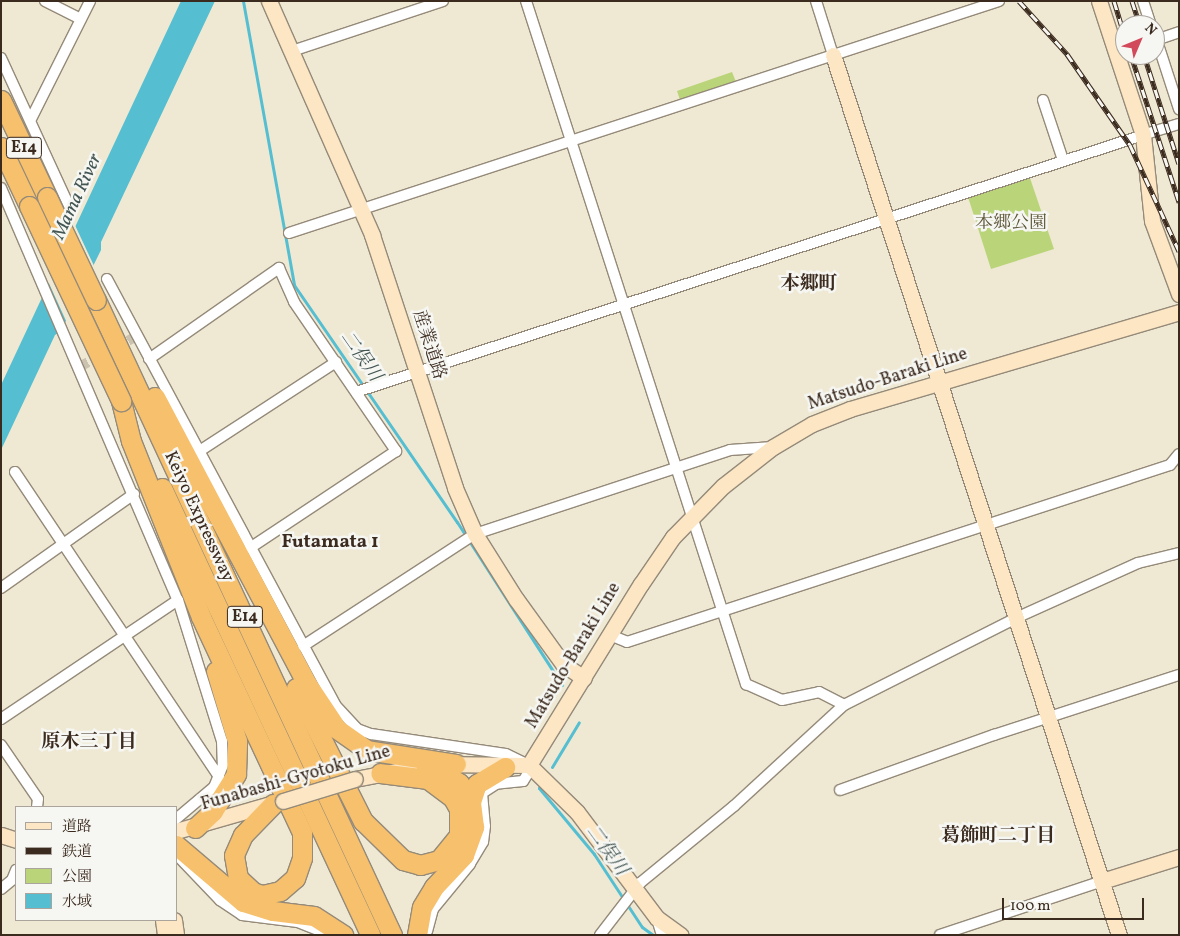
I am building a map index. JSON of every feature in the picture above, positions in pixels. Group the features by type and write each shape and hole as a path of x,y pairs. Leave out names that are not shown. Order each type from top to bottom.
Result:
{"highway":[{"name":"Keiyo Expressway","path":"1,100 392,935"},
{"name":"Keiyo Expressway","path":"1,147 370,935"},
{"path":"96,300 126,345 307,684 337,729 367,750 456,764"},
{"path":"121,401 131,441 201,617 302,833 302,863 295,878 280,891 262,895 254,892 238,878 234,855 243,835 278,802"},
{"path":"212,505 291,678 363,821 403,860 420,865 439,860 459,835 459,809 453,798 428,779 380,772"},
{"path":"185,829 213,811 231,786 239,756 201,617"},
{"path":"417,935 422,907 434,887 470,844 474,822 471,802 477,784 505,766"},
{"path":"410,767 453,779 471,802"},
{"path":"178,848 243,902 273,911 314,916 343,935"}],"main road":[{"name":"産業道路","path":"269,1 361,208 455,488 475,534 516,599 564,664 584,678"},
{"path":"1099,1 1146,134 1152,221 1179,294"},
{"path":"833,55 888,217 1119,935"},
{"name":"Matsudo-Baraki Line","path":"529,765 656,561 693,514 773,447 812,424 940,381 1179,312"},
{"name":"Funabashi-Gyotoku Line","path":"185,829 380,772 410,767 456,764 529,765"},
{"path":"529,765 577,812 629,899 680,935"},
{"path":"1,835 15,840"},
{"path":"1102,882 1179,857"},
{"path":"163,921 165,935"},
{"path":"174,921 176,935"}],"street":[{"path":"45,1 81,19"},
{"path":"31,119 90,1"},
{"path":"292,52 442,1"},
{"path":"526,1 678,467 746,684 782,700 819,692 844,705"},
{"path":"816,1 833,55"},
{"path":"289,233 570,139 999,1"},
{"path":"1143,1 1148,15"},
{"path":"1165,36 1179,32"},
{"path":"1,58 31,119 71,210"},
{"path":"1164,65 1178,108"},
{"path":"1043,100 1062,157"},
{"path":"356,392 623,303 1179,124"},
{"path":"1,188 42,278 178,600 222,741 225,754 219,777 209,794 178,817"},
{"path":"149,359 279,268 294,302 396,451 250,548"},
{"path":"106,279 335,705 357,730 385,738 506,754 529,765 530,770 523,781 496,784 482,793 486,826 483,842 470,864 433,909 426,935"},
{"path":"198,452 336,362"},
{"path":"304,646 475,534 744,447 773,447"},
{"path":"610,635 627,642 1170,465 1179,454"},
{"path":"15,472 219,777"},
{"path":"1,588 134,494"},
{"path":"600,935 645,879 734,806 844,705 1016,618 1138,563 1179,553"},
{"path":"1,719 178,600"},
{"path":"840,790 1048,717 1179,675"},
{"path":"1,745 38,799 37,806"},
{"path":"178,856 220,900 242,915 298,922 328,935"},
{"path":"1,889 12,880 15,872"},
{"path":"940,935 1102,882"},
{"path":"657,918 662,935"}],"green space":[{"path":"732,72 736,82 680,100 677,91"},
{"name":"本郷公園","path":"1030,178 1054,249 991,269 968,197"}],"water":[{"path":"181,1 215,1 101,242 101,250 61,331 55,335 1,450 1,385"}],"pier":[{"path":"74,223 95,268 67,323 47,279"}],"waterway":[{"name":"二俣川","path":"243,1 294,285 457,522 562,685"},
{"name":"二俣川","path":"552,767 579,722"},
{"name":"二俣川","path":"542,784 539,788 594,854 642,927 653,935"}],"tunnel":[{"path":"115,348 137,336"},
{"path":"79,367 103,354"}],"railway":[{"path":"1019,1 1067,54 1130,145 1179,251"},
{"path":"1114,1 1118,15"},
{"path":"1132,1 1137,15"},
{"path":"1134,65 1179,202"},
{"path":"1147,65 1179,164"}],"district":[{"name":"本郷町","path":"809,285"},
{"name":"Futamata 1","path":"330,543"},
{"name":"原木三丁目","path":"89,743"},
{"name":"葛飾町二丁目","path":"998,837"}],"water label":[{"name":"Mama River","path":"78,197"}]}
